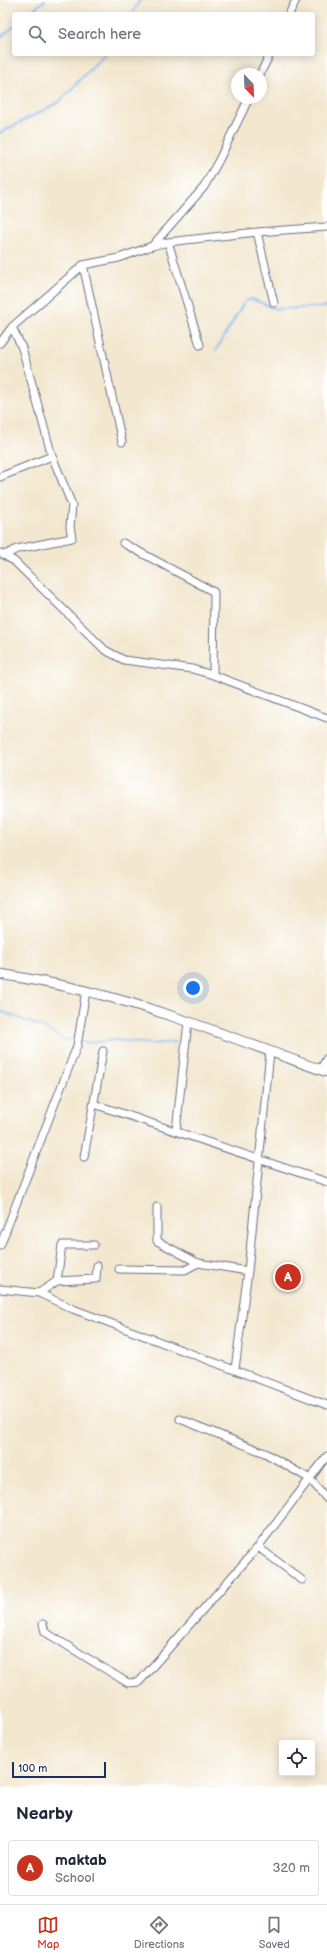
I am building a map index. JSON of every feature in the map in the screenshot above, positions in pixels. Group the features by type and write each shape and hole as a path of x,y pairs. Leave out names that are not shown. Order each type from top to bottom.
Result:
{"main road":[{"path":"0,974 86,991 188,1022 324,1071"}],"street":[{"path":"290,12 296,0"},
{"path":"263,68 269,56"},
{"path":"152,246 204,187 246,104"},
{"path":"0,343 12,327 83,265 119,258 168,242 257,232 327,227"},
{"path":"257,232 274,303"},
{"path":"168,242 200,345"},
{"path":"83,265 122,442"},
{"path":"2,554 17,549 72,538 70,527 72,506 52,456 22,348 12,327"},
{"path":"0,477 52,456"},
{"path":"123,544 214,592 213,675"},
{"path":"2,554 14,561 105,650 113,656 124,660 192,669 213,675 327,718"},
{"path":"0,1246 77,1046 86,991"},
{"path":"176,1131 188,1022"},
{"path":"84,1156 103,1051"},
{"path":"235,1369 248,1271 270,1052"},
{"path":"324,1071 327,1058"},
{"path":"94,1104 327,1182"},
{"path":"157,1207 157,1241 198,1263 248,1271"},
{"path":"57,1281 62,1245 94,1245"},
{"path":"119,1269 185,1270 198,1263"},
{"path":"39,1293 57,1281 96,1279 97,1266"},
{"path":"0,1289 39,1293 72,1309 235,1369 327,1405"},
{"path":"180,1419 265,1453 310,1479 327,1499"},
{"path":"43,1624 45,1632 128,1683 139,1682 258,1547 327,1456"},
{"path":"258,1547 302,1580"}],"waterway":[{"path":"30,12 45,0"},
{"path":"133,12 140,0"},
{"path":"0,38 12,28"},
{"path":"0,133 59,102 103,56"},
{"path":"216,350 245,301 252,299 276,309 327,307"},
{"path":"0,1011 42,1027 63,1039 87,1043 116,1040 152,1044 175,1042"}],"place":[{"name":"maktab","path":"288,1277"}]}
